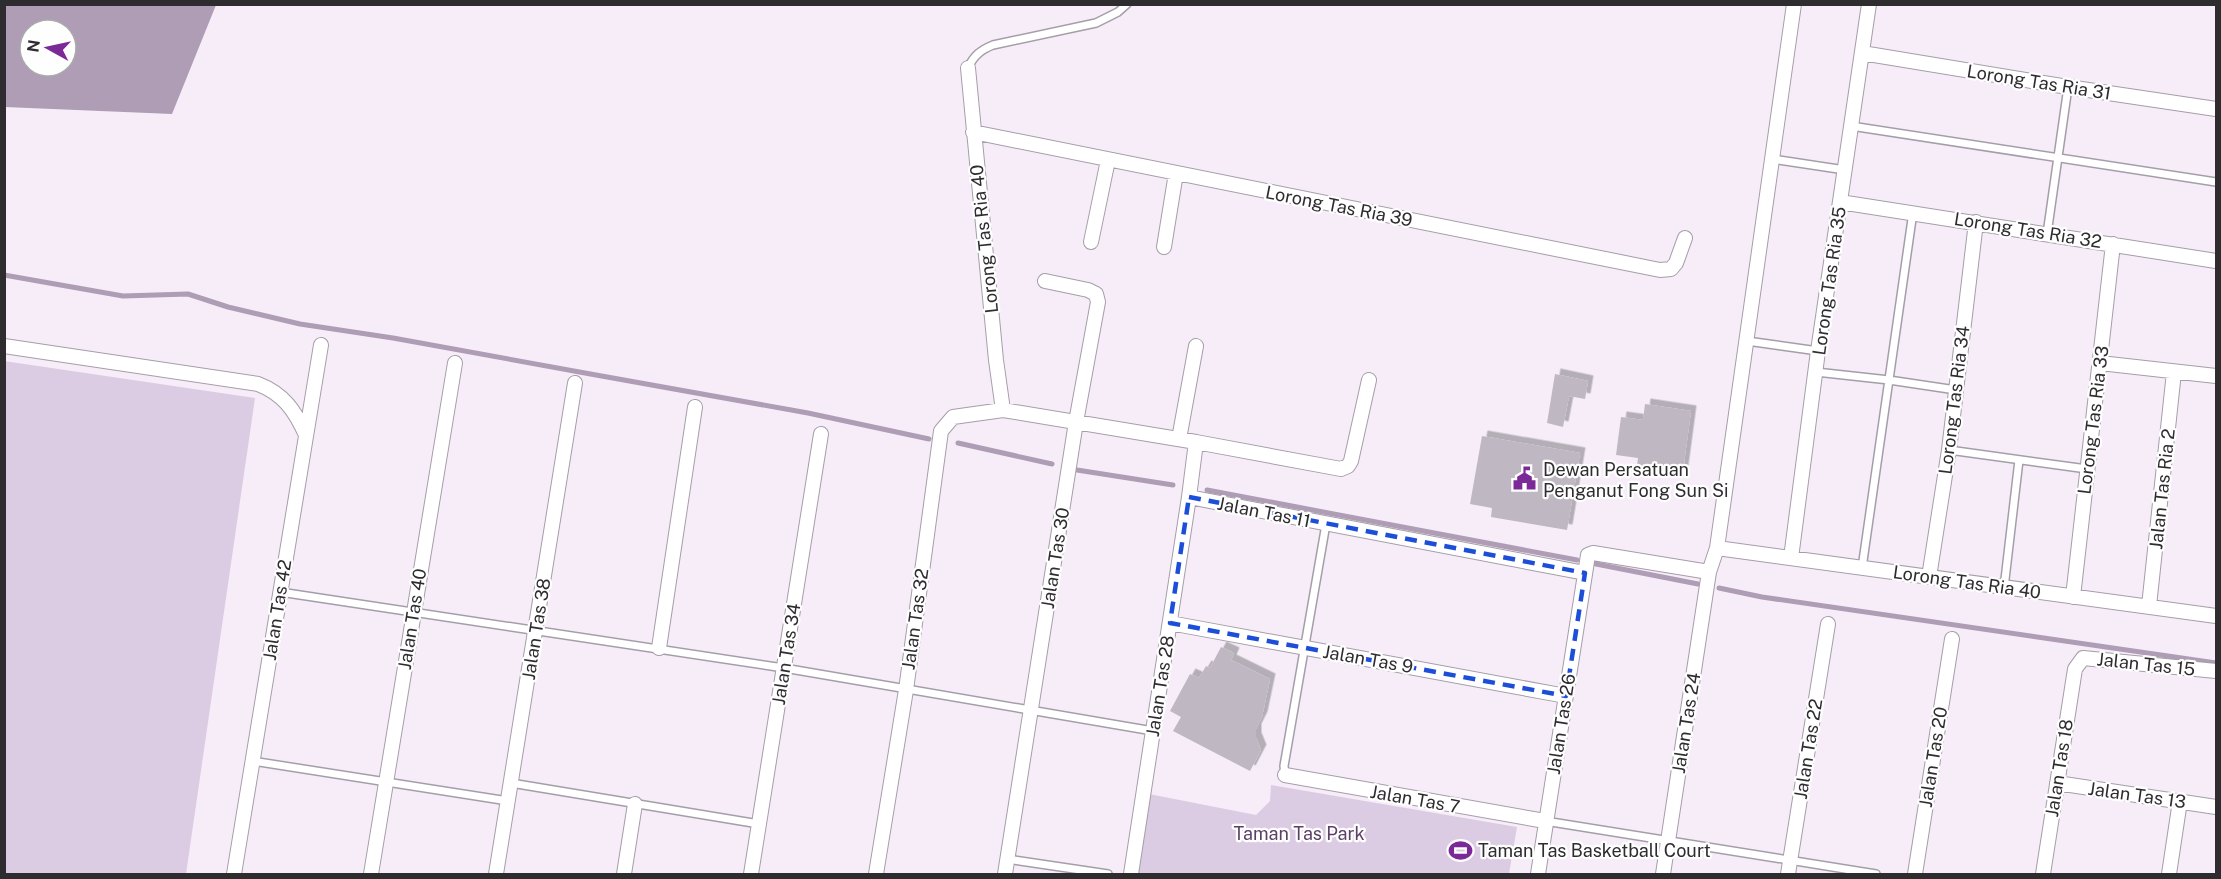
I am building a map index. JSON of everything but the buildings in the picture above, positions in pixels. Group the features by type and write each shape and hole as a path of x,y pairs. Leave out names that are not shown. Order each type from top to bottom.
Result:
{"street":[{"name":"Jalan Tas 24","path":"1663,874 1709,572 1717,548 1794,4"},
{"name":"Lorong Tas Ria 35","path":"1791,558 1818,351 1869,4"},
{"name":"Lorong Tas Ria 31","path":"1862,53 2217,109"},
{"name":"Lorong Tas Ria 40","path":"968,68 996,360 1003,410"},
{"name":"Lorong Tas Ria 39","path":"973,132 1660,270 1671,269 1676,263 1685,237"},
{"path":"1091,242 1108,160"},
{"path":"1164,247 1176,173"},
{"name":"Lorong Tas Ria 32","path":"1840,202 2217,261"},
{"name":"Lorong Tas Ria 34","path":"1929,578 1949,450 1976,222"},
{"name":"Lorong Tas Ria 33","path":"2073,597 2113,244"},
{"name":"Jalan Tas 30","path":"1005,874 1076,422 1098,302 1096,294 1088,290 1045,281"},
{"name":"Jalan Tas 42","path":"234,874 321,345"},
{"path":"4,346 258,384 274,390 286,401 295,411 306,435"},
{"path":"1179,439 1196,346"},
{"name":"Jalan Tas 40","path":"371,874 454,363"},
{"path":"2100,363 2217,376"},
{"name":"Jalan Tas Ria 2","path":"2149,606 2174,372"},
{"path":"1003,410 1341,469 1348,466 1350,460 1370,380"},
{"name":"Jalan Tas 38","path":"496,874 575,383"},
{"path":"659,648 695,407"},
{"name":"Jalan Tas 32","path":"876,874 906,690 941,431 953,417 1003,410"},
{"name":"Jalan Tas 34","path":"751,874 821,434"},
{"path":"1189,497 1196,442"},
{"name":"Jalan Tas 11","path":"1189,497 1585,573"},
{"name":"Jalan Tas 28","path":"1131,874 1189,497"},
{"name":"Lorong Tas Ria 40","path":"1717,548 2217,616"},
{"path":"1585,573 1588,555 1593,553 1709,572"},
{"name":"Jalan Tas 26","path":"1538,874 1585,573"},
{"name":"Jalan Tas 9","path":"1170,623 1566,696"},
{"name":"Jalan Tas 22","path":"1789,868 1828,624"},
{"name":"Jalan Tas 20","path":"1915,874 1952,639"},
{"name":"Jalan Tas 15","path":"2078,662 2083,658 2217,671"},
{"name":"Jalan Tas 18","path":"2043,874 2075,669 2078,662"},
{"name":"Jalan Tas 7","path":"1285,775 1545,821"},
{"name":"Jalan Tas 13","path":"2057,783 2217,807"},
{"path":"2169,874 2180,801"},
{"path":"624,874 636,804"}],"lane":[{"path":"968,68 973,58 981,50 993,45 1096,24 1118,12 1127,4"},
{"path":"2047,234 2067,87"},
{"path":"1851,126 2217,182"},
{"path":"1772,159 1845,170"},
{"path":"1862,568 1913,212"},
{"path":"1746,341 1818,351"},
{"path":"1816,372 1956,390"},
{"path":"1949,450 2087,470"},
{"path":"2004,588 2019,460"},
{"path":"1285,775 1284,766 1326,524"},
{"path":"280,592 659,648 1153,731"},
{"path":"252,761 508,801"},
{"path":"511,783 759,824"},
{"path":"1545,821 1668,840 1789,868 1876,874"},
{"path":"1007,859 1108,874"}],"highlighted area":[{"path":"1189,497 1585,573 1566,696 1170,623"}],"green space":[{"path":"4,361 255,398 186,874 5,874"},
{"name":"Taman Tas Park","path":"1271,785 1517,827 1509,874 1136,874 1149,794 1256,815 1270,801"}],"shaded area":[{"path":"5,4 216,4 172,114 5,107"}],"waterway":[{"path":"4,275 123,296 188,294 228,307 300,324 393,338 808,413 929,439"},
{"path":"958,443 1052,464"},
{"path":"1077,470 1173,485"},
{"path":"1207,490 1577,560"},
{"path":"1596,564 1698,584"},
{"path":"1719,588 1762,597 2216,663"}],"place":[{"name":"Dewan Persatuan Penganut Fong Sun Si","path":"1525,479"},
{"name":"Taman Tas Basketball Court","path":"1460,850"}]}
